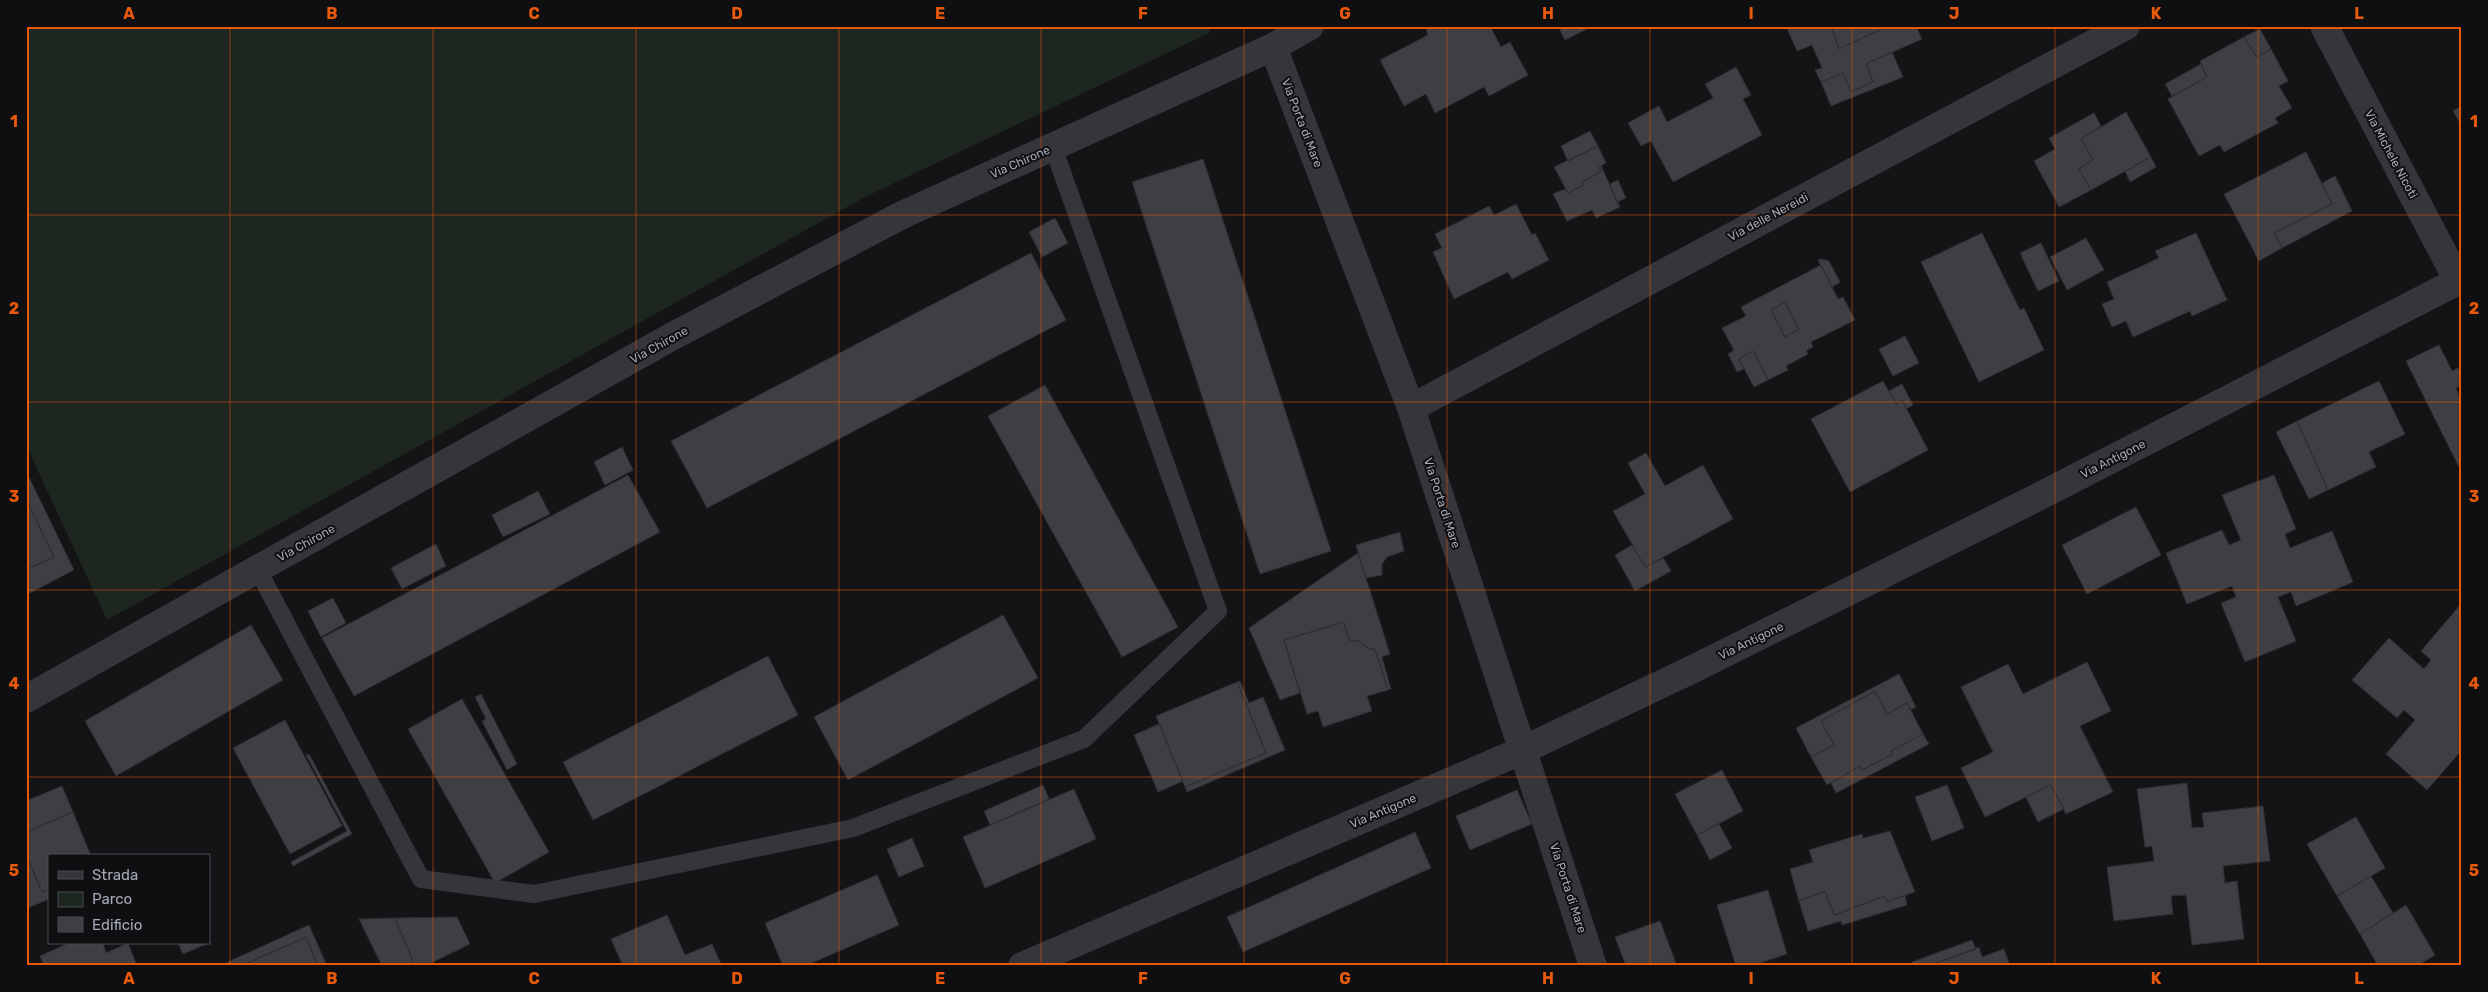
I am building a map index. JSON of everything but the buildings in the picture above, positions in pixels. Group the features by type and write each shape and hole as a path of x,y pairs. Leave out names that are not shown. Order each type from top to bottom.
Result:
{"street":[{"name":"Via Chirone","path":"26,699 671,337 902,215 1273,46 1310,26"},
{"name":"Via delle Nereidi","path":"1411,408 2126,26"},
{"name":"Via Michele Nicoti","path":"2324,26 2460,280"},
{"name":"Via Porta di Mare","path":"1273,46 1411,408 1593,966"},
{"name":"Via Antigone","path":"1022,966 1524,750 1700,666 2038,497 2460,280"}],"lane":[{"path":"258,570 421,879 534,894 853,828 1084,739 1218,611 1053,147"}],"green space":[{"path":"26,26 1212,26 1209,33 863,198 107,620 26,445"}]}
